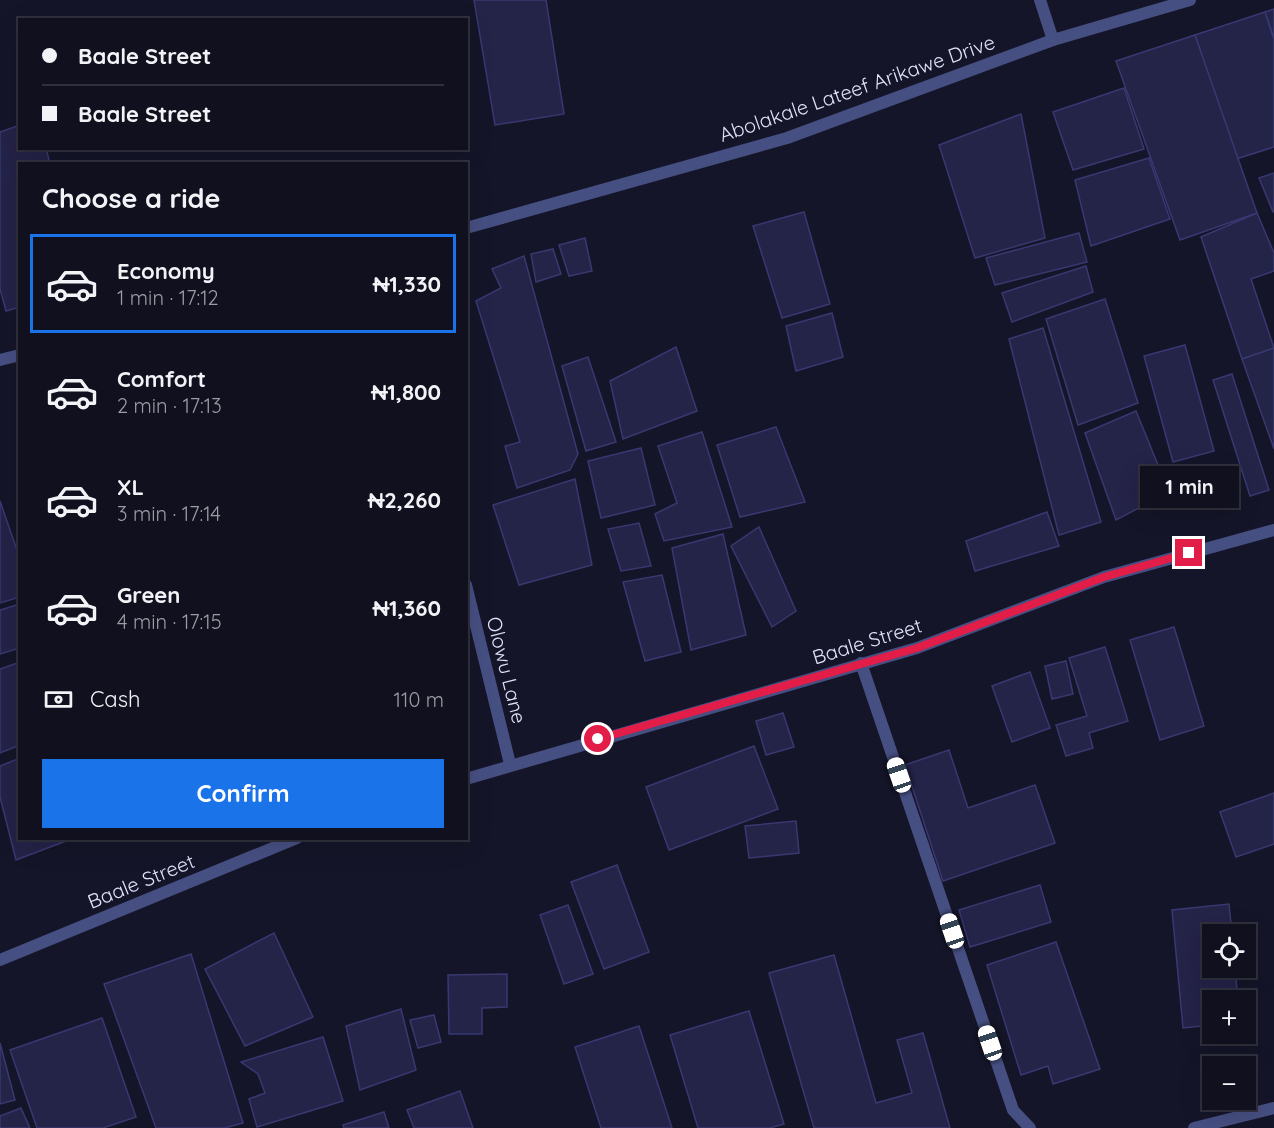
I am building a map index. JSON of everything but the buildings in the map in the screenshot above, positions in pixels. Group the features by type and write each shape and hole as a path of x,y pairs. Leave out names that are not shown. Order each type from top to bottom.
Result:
{"street":[{"path":"1040,0 1053,40"},
{"name":"Abolakale Lateef Arikawe Drive","path":"468,227 787,138 1053,40 1190,0"},
{"path":"0,360 18,356"},
{"name":"Baale Street","path":"468,778 510,764 917,648 1104,577 1274,530"},
{"name":"Olowu Lane","path":"468,593 510,764"},
{"path":"861,663 1012,1110 1030,1128"},
{"name":"Baale Street","path":"0,960 292,840"},
{"path":"1194,1128 1274,1108"}],"route":[{"path":"598,739 917,648 1104,577 1189,553"}]}
